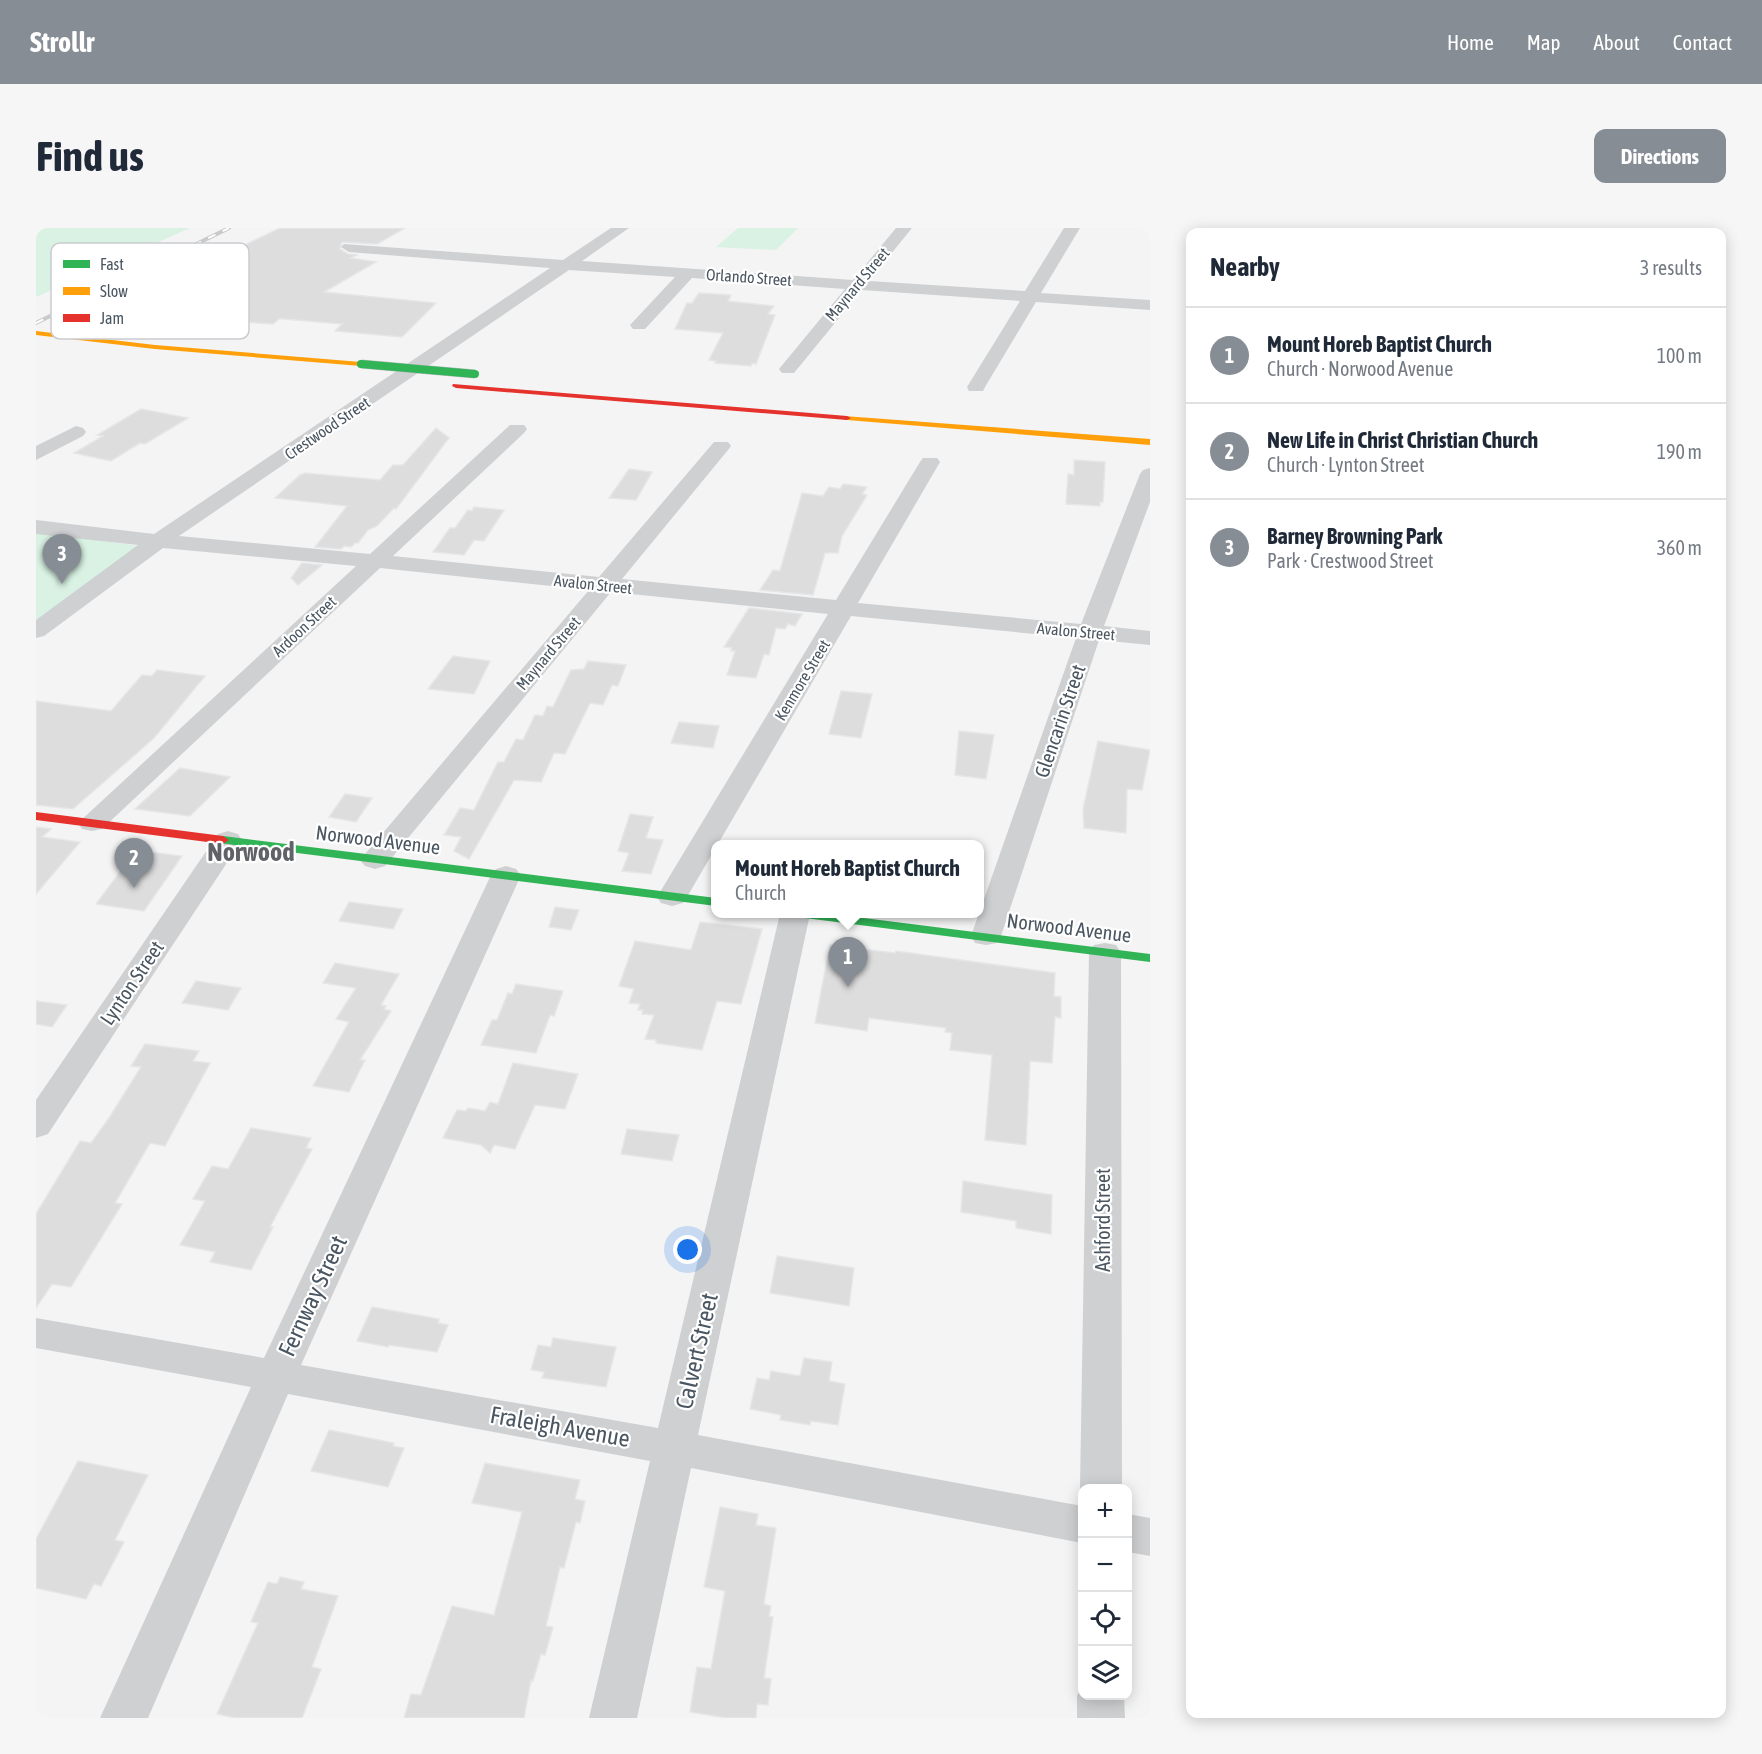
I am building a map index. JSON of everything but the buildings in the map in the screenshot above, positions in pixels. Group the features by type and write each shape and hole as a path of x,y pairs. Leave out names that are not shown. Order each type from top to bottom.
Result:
{"main road":[{"path":"36,333 51,335"},
{"path":"86,339 196,351 511,376"},
{"path":"376,380 1150,442"},
{"name":"Norwood Avenue","path":"36,816 711,901"},
{"name":"Norwood Avenue","path":"838,918 1150,958"}],"street":[{"name":"Crestwood Street","path":"36,631 158,542 621,228"},
{"name":"Maynard Street","path":"788,369 904,228"},
{"path":"976,387 1072,228"},
{"name":"Orlando Street","path":"349,247 566,265 1150,305"},
{"path":"639,325 688,273"},
{"name":"Ardoon Street","path":"92,823 517,429"},
{"path":"36,454 76,432"},
{"name":"Maynard Street","path":"375,860 721,446"},
{"name":"Kenmore Street","path":"672,897 930,462"},
{"name":"Glencarin Street","path":"986,936 1090,632 1150,474"},
{"name":"Avalon Street","path":"36,527 158,542 375,561 844,610 1150,638"},
{"name":"Lynton Street","path":"36,1126 228,840"},
{"name":"Fernway Street","path":"124,1718 276,1376 506,875"},
{"name":"Calvert Street","path":"613,1718 794,918"},
{"name":"Ashford Street","path":"1101,1484 1105,952"},
{"name":"Fraleigh Avenue","path":"36,1333 675,1448 1078,1525"},
{"path":"1132,1534 1150,1537"},
{"path":"1101,1700 1101,1718"}],"green space":[{"path":"36,228 190,228 157,243 51,243 51,290 36,297"},
{"path":"738,228 798,228 776,250 716,247"},
{"path":"36,532 139,546 36,621"}],"railway":[{"path":"199,243 229,228"},
{"path":"36,323 51,316"}],"traffic: fast":[{"path":"361,364 475,374"},
{"path":"223,840 711,901"},
{"path":"836,918 1150,958"}],"traffic: slow":[{"path":"36,333 51,335"},
{"path":"87,339 361,364"},
{"path":"847,418 1150,442"}],"traffic: jam":[{"path":"456,386 847,418"},
{"path":"36,816 223,840"}],"place":[{"name":"Barney Browning Park","path":"62,584"},
{"name":"New Life in Christ Christian Church","path":"134,888"},
{"name":"Mount Horeb Baptist Church","path":"848,987"}],"district":[{"name":"Norwood","path":"251,852"}]}
